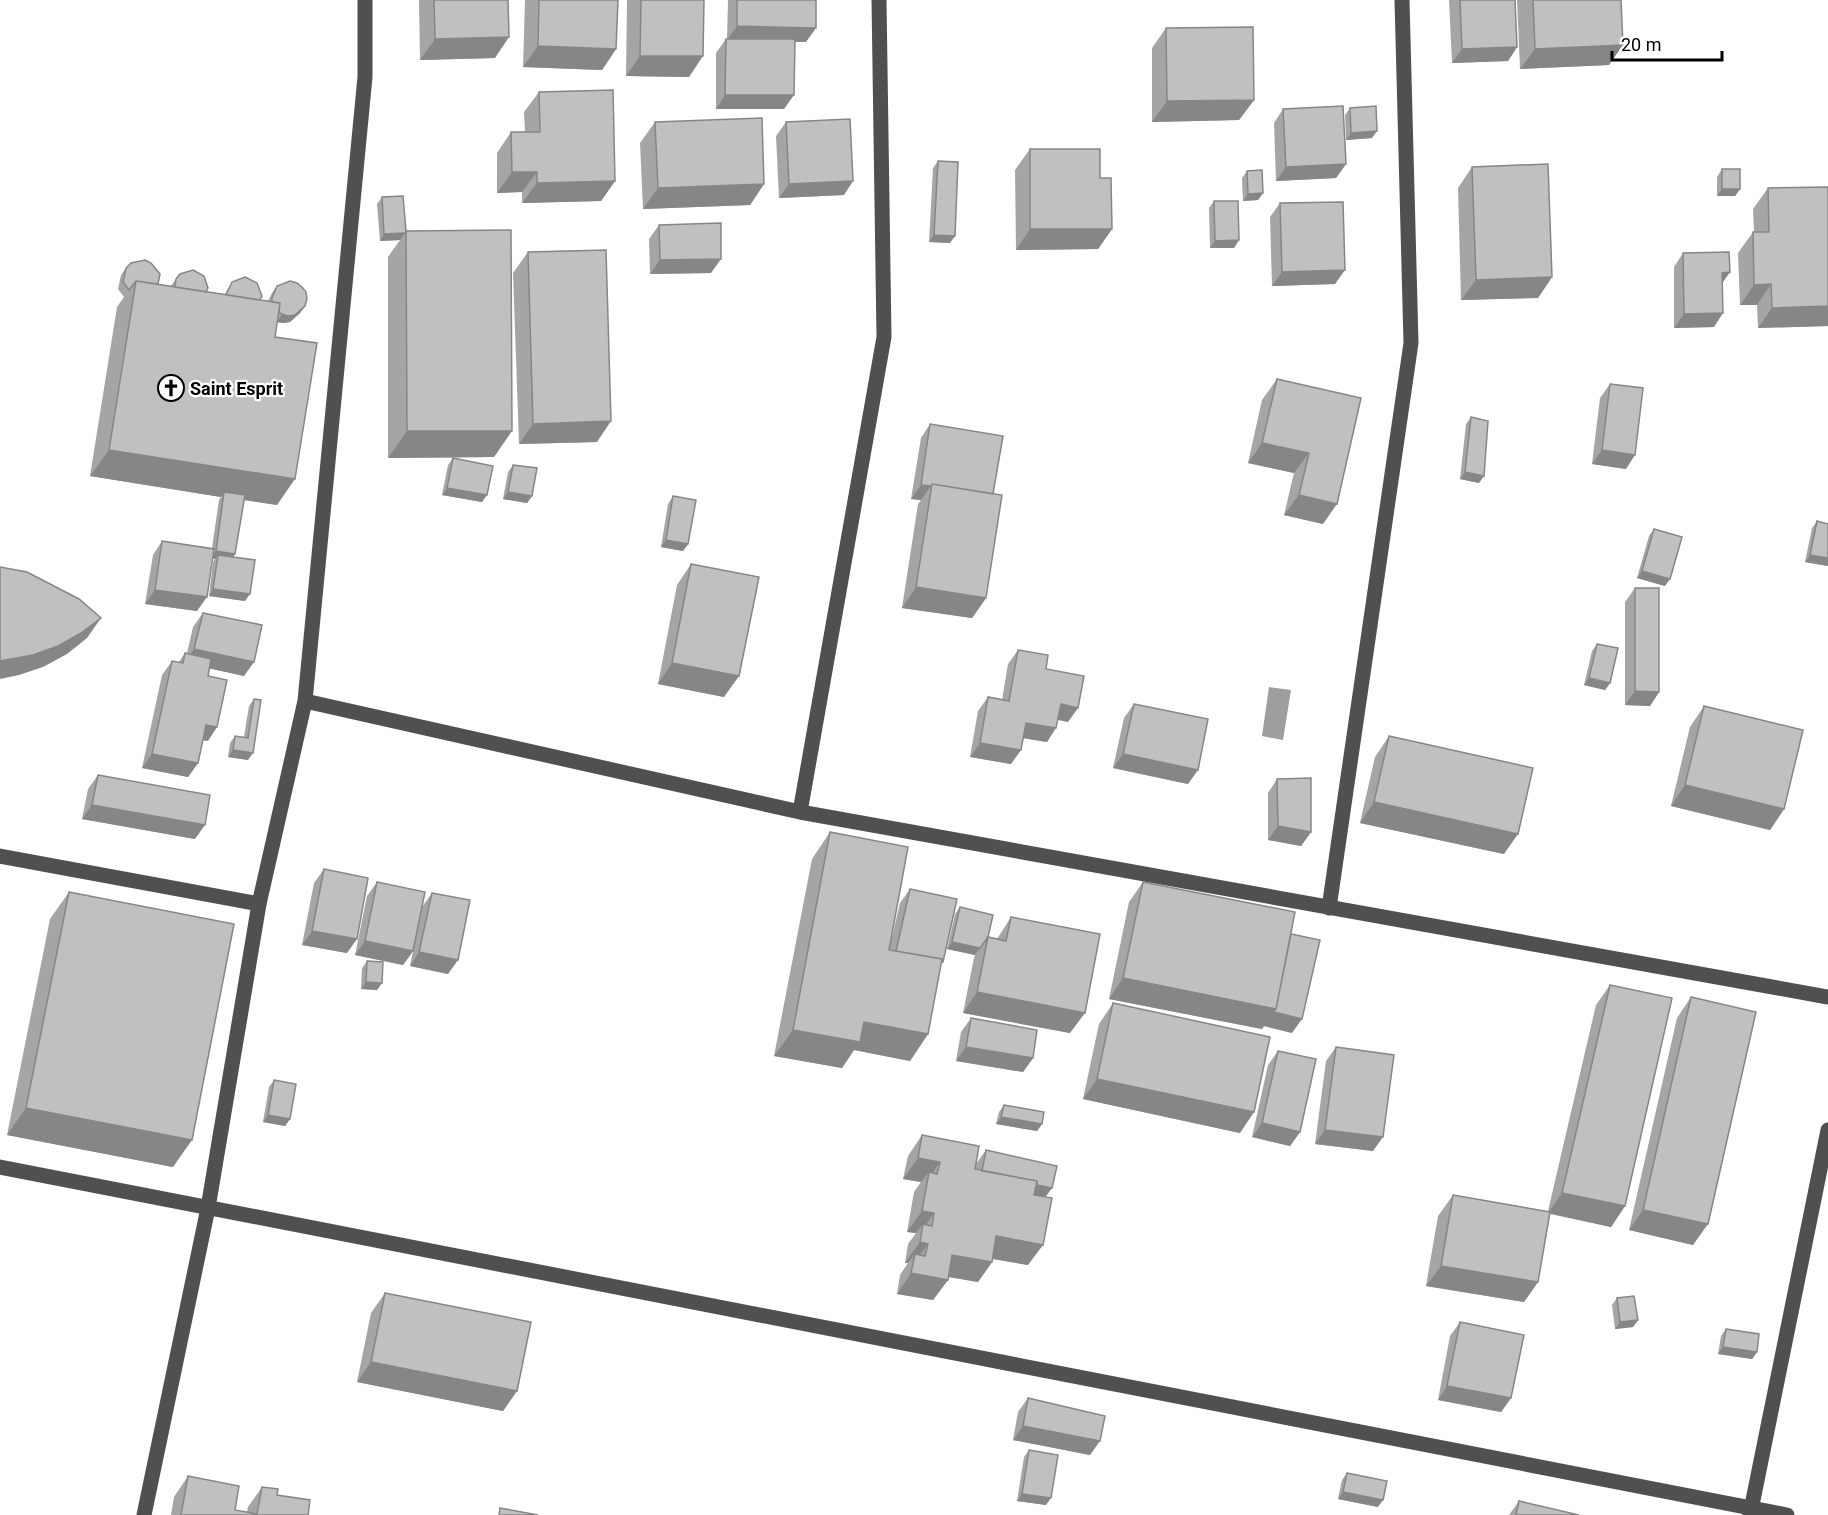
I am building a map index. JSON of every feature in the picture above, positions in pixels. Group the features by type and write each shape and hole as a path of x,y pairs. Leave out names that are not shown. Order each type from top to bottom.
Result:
{"street":[{"path":"144,1515 208,1208 259,904 304,701 365,76 366,0"},
{"path":"800,812 884,337 879,0"},
{"path":"1329,908 1411,343 1402,0"},
{"path":"304,701 800,812 1828,997"},
{"path":"0,856 259,904"},
{"path":"1750,1512 1828,1130"},
{"path":"0,1167 1750,1512 1787,1515"}],"shaded area":[{"path":"1269,687 1291,690 1283,740 1262,736"}],"building":[{"path":"434,0 508,0 509,37 435,39"},
{"path":"539,0 618,0 616,49 538,46"},
{"path":"641,0 704,0 703,56 640,56"},
{"path":"737,0 816,0 816,28 737,26"},
{"path":"1460,0 1515,0 1517,47 1462,49"},
{"path":"1533,0 1621,0 1623,45 1535,49"},
{"path":"1253,27 1254,100 1167,101 1166,28"},
{"path":"726,39 795,39 794,95 725,95"},
{"path":"613,90 615,181 537,183 537,172 512,172 511,132 540,132 539,92"},
{"path":"1343,106 1346,164 1286,167 1283,109"},
{"path":"1376,106 1377,131 1351,133 1350,108"},
{"path":"762,118 764,184 658,188 655,122"},
{"path":"850,119 853,181 789,184 786,122"},
{"path":"1030,149 1100,149 1100,178 1111,178 1112,229 1030,229"},
{"path":"938,161 958,162 955,236 934,235"},
{"path":"1548,164 1552,277 1476,280 1472,167"},
{"path":"1722,169 1740,169 1740,189 1722,189"},
{"path":"1262,170 1263,193 1248,194 1247,171"},
{"path":"1828,187 1828,306 1772,308 1771,284 1754,285 1753,232 1769,232 1768,188"},
{"path":"403,196 405,233 384,234 382,197"},
{"path":"1214,201 1238,201 1239,240 1215,241"},
{"path":"1343,202 1345,270 1282,272 1280,203"},
{"path":"721,223 721,259 660,260 659,225"},
{"path":"511,230 512,431 407,431 406,231"},
{"path":"606,250 611,421 533,424 528,252"},
{"path":"1729,252 1730,272 1722,273 1723,313 1684,314 1683,253"},
{"path":"145,260 151,263 160,274 158,284 136,281 129,290 123,282 126,268 131,263"},
{"path":"193,270 204,276 208,288 206,292 175,287 176,279 180,274"},
{"path":"245,277 257,283 262,296 260,300 226,295 232,282"},
{"path":"136,281 280,303 275,337 317,343 295,479 109,450"},
{"path":"290,281 302,287 307,299 305,306 295,315 288,316 279,312 280,303 272,302 272,298 277,286"},
{"path":"1277,379 1361,398 1337,504 1299,495 1309,453 1262,443"},
{"path":"1610,384 1643,388 1635,455 1602,450"},
{"path":"1471,417 1488,421 1484,476 1465,472"},
{"path":"930,424 1003,436 993,494 932,484 931,486 921,485"},
{"path":"453,458 493,466 487,495 447,488"},
{"path":"513,465 537,468 532,496 508,492"},
{"path":"932,484 1002,495 986,598 916,587"},
{"path":"224,492 245,495 235,554 216,551"},
{"path":"673,496 696,500 688,544 666,540"},
{"path":"1817,521 1828,524 1828,558 1810,555"},
{"path":"1654,529 1682,537 1670,579 1642,571"},
{"path":"162,541 214,549 207,597 155,590"},
{"path":"218,555 255,560 250,594 213,589"},
{"path":"691,564 759,577 739,676 672,663"},
{"path":"0,567 27,572 79,599 101,618 58,646 33,655 0,661"},
{"path":"1635,588 1659,588 1659,692 1635,691"},
{"path":"203,613 262,625 254,662 194,649"},
{"path":"1597,644 1618,648 1610,683 1589,678"},
{"path":"1018,650 1048,655 1046,669 1084,676 1078,708 1061,704 1056,728 1026,723 1021,750 980,743 988,697 1009,701"},
{"path":"185,653 211,659 208,676 227,680 217,727 206,725 198,763 152,754 172,661 183,663"},
{"path":"254,699 261,700 253,753 233,750 235,736 248,738"},
{"path":"1134,704 1208,719 1198,770 1123,754"},
{"path":"1704,706 1803,730 1784,809 1685,785"},
{"path":"1389,736 1533,768 1518,834 1374,802"},
{"path":"98,775 210,795 205,825 92,805"},
{"path":"1311,778 1311,832 1278,826 1277,779"},
{"path":"830,832 908,847 889,950 942,959 928,1034 864,1022 860,1042 793,1030"},
{"path":"324,869 368,878 357,939 312,931"},
{"path":"377,882 425,892 413,951 365,941"},
{"path":"1143,882 1295,912 1276,1009 1123,978"},
{"path":"910,889 957,899 943,962 942,959 896,951"},
{"path":"69,892 234,924 192,1140 26,1108"},
{"path":"432,893 470,900 458,960 419,952"},
{"path":"960,907 993,915 988,937 980,948 952,942"},
{"path":"1011,917 1100,934 1085,1013 977,992 988,937 1006,941"},
{"path":"1291,934 1320,940 1302,1019 1274,1012"},
{"path":"367,961 383,962 382,983 366,982"},
{"path":"1610,985 1672,998 1625,1206 1562,1193"},
{"path":"1691,997 1756,1012 1708,1224 1643,1210"},
{"path":"1113,1003 1270,1037 1254,1112 1097,1079"},
{"path":"971,1018 1037,1030 1033,1058 966,1047"},
{"path":"1336,1047 1394,1055 1383,1137 1325,1130"},
{"path":"1278,1051 1316,1059 1300,1132 1262,1123"},
{"path":"274,1080 296,1084 290,1119 268,1115"},
{"path":"1004,1105 1044,1112 1042,1124 1001,1117"},
{"path":"922,1135 979,1146 975,1169 1037,1181 1034,1195 1052,1198 1043,1245 996,1236 992,1262 952,1255 948,1280 911,1273 915,1254 925,1256 928,1244 920,1242 923,1224 932,1226 934,1213 922,1211 929,1172 937,1174 940,1162 918,1158"},
{"path":"986,1150 1057,1166 1052,1188 1037,1185 1037,1181 982,1171"},
{"path":"1453,1195 1550,1212 1538,1282 1441,1266"},
{"path":"385,1293 531,1322 517,1391 371,1362"},
{"path":"1634,1296 1638,1320 1620,1322 1617,1298"},
{"path":"1460,1322 1524,1335 1511,1398 1447,1386"},
{"path":"1726,1329 1759,1334 1757,1352 1723,1347"},
{"path":"1028,1398 1105,1416 1100,1441 1023,1426"},
{"path":"1029,1450 1058,1455 1051,1498 1022,1494"},
{"path":"1347,1473 1387,1481 1383,1500 1343,1492"},
{"path":"188,1476 239,1486 235,1510 257,1514 262,1487 278,1489 277,1495 310,1500 308,1515 181,1515"},
{"path":"1519,1501 1579,1515 1516,1515"},
{"path":"500,1508 538,1515 499,1515"}],"place":[{"name":"Saint Esprit","path":"171,388"}]}
